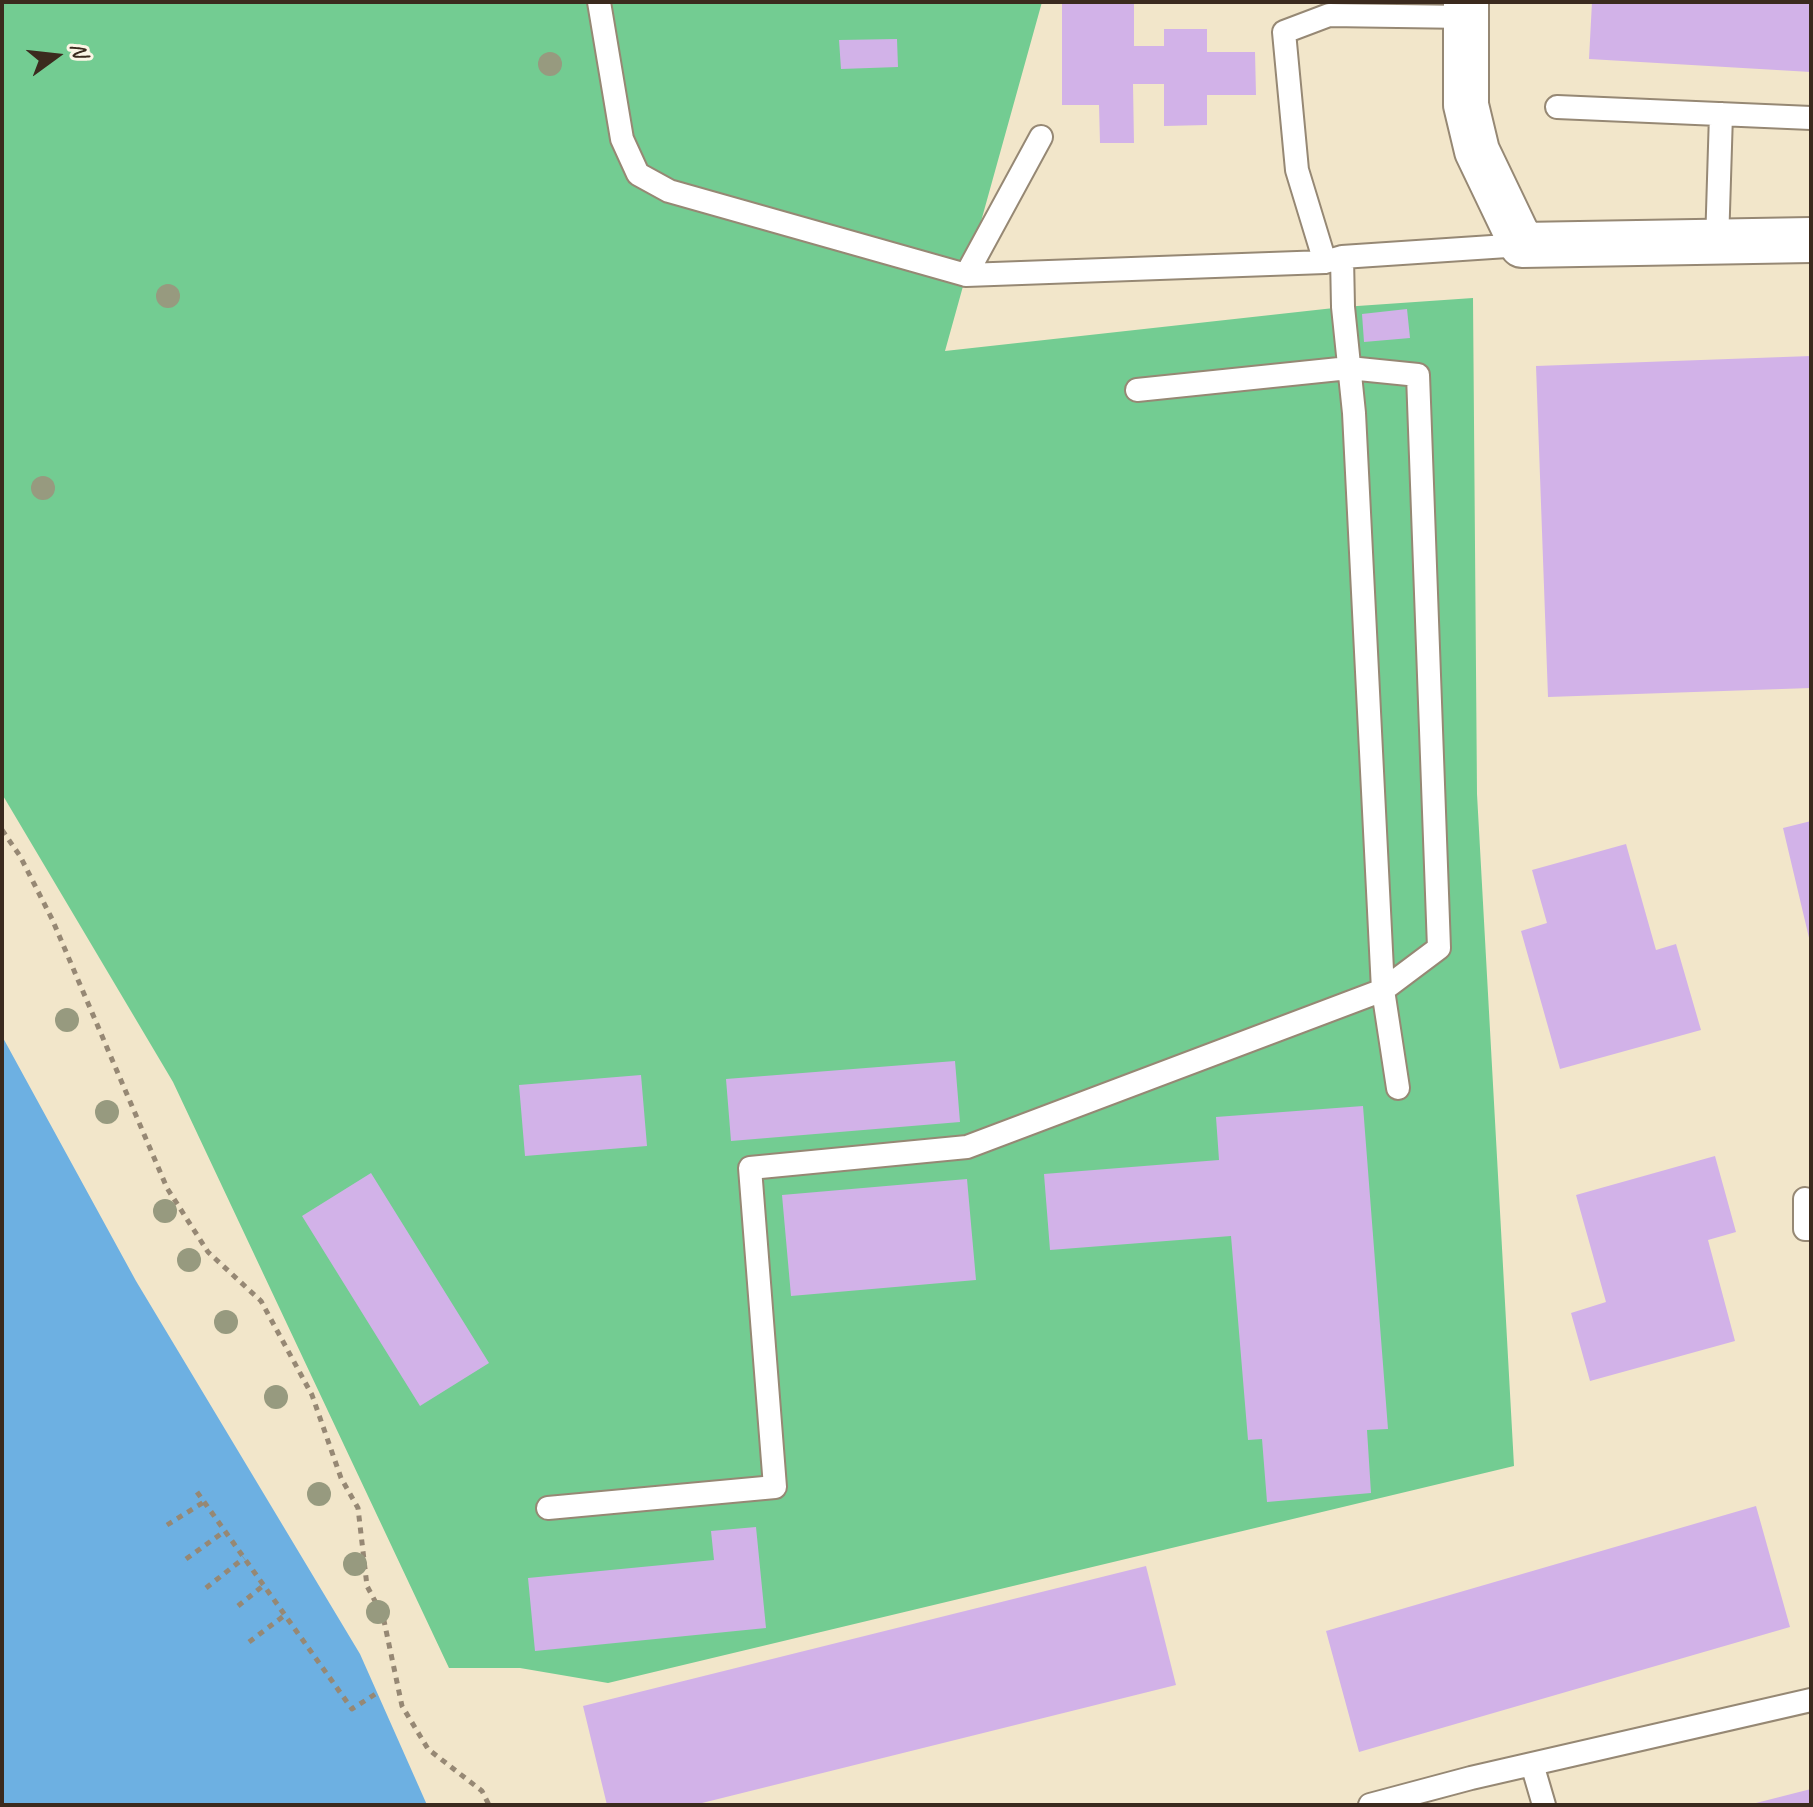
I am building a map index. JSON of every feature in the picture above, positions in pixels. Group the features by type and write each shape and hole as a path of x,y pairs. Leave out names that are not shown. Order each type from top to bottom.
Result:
{"street":[{"path":"1467,9 1466,105 1477,151 1522,245 1811,240"}],"lane":[{"path":"599,2 622,139 638,174 669,191 966,275 1333,259 1522,245"},
{"path":"1398,1088 1383,990 1349,368 1333,259 1297,170 1284,32 1329,15 1467,9"},
{"path":"1557,107 1811,118"},
{"path":"1717,244 1721,114"},
{"path":"966,275 1041,137"},
{"path":"548,1508 775,1487 750,1168 967,1147 1383,990 1439,948 1418,375 1349,368 1137,390"},
{"path":"1805,1199 1805,1229 1811,1229"},
{"path":"1370,1805 1811,1700"},
{"path":"1532,1764 1544,1805"}],"path":[{"path":"2,830 20,856 52,919 167,1188 208,1252 261,1301 312,1395 341,1478 358,1508 367,1586 383,1616 402,1706 428,1749 482,1791 489,1805"},
{"path":"197,1492 352,1709 377,1693"},
{"path":"167,1525 204,1502"},
{"path":"186,1559 225,1531"},
{"path":"206,1588 244,1558"},
{"path":"238,1606 264,1585"},
{"path":"249,1642 285,1615"}],"green space":[{"path":"2,2 1042,2 945,351 1343,307 1473,298 1477,794 1514,1466 608,1683 520,1668 449,1668 173,1082 2,794"}],"water":[{"path":"2,1036 136,1281 360,1654 427,1805 2,1805"}],"building":[{"path":"1062,2 1134,2 1134,46 1164,46 1164,29 1207,29 1207,52 1255,52 1256,95 1207,95 1207,125 1164,126 1164,84 1133,84 1134,143 1100,143 1099,105 1062,105"},
{"path":"1592,2 1811,2 1811,72 1589,59"},
{"path":"897,39 898,67 841,69 839,40"},
{"path":"1407,309 1410,338 1364,342 1362,314"},
{"path":"1811,356 1811,688 1548,697 1536,366"},
{"path":"1811,821 1811,942 1810,942 1783,828"},
{"path":"1626,844 1656,950 1676,944 1701,1030 1560,1069 1521,931 1547,923 1532,870"},
{"path":"955,1061 960,1122 731,1141 726,1079"},
{"path":"641,1075 647,1146 525,1156 519,1085"},
{"path":"1363,1106 1388,1429 1367,1430 1371,1493 1267,1502 1262,1439 1248,1440 1231,1236 1050,1250 1044,1174 1219,1160 1216,1117"},
{"path":"1715,1156 1736,1232 1708,1240 1735,1341 1590,1381 1571,1313 1606,1302 1576,1195"},
{"path":"371,1173 489,1363 420,1406 302,1216"},
{"path":"967,1179 976,1280 791,1296 782,1195"},
{"path":"1756,1506 1790,1627 1359,1752 1326,1631"},
{"path":"756,1527 766,1628 535,1651 528,1578 714,1560 711,1531"},
{"path":"1146,1566 1176,1685 694,1805 607,1805 583,1706"},
{"path":"1811,1789 1811,1805 1752,1805 1752,1804"}]}
